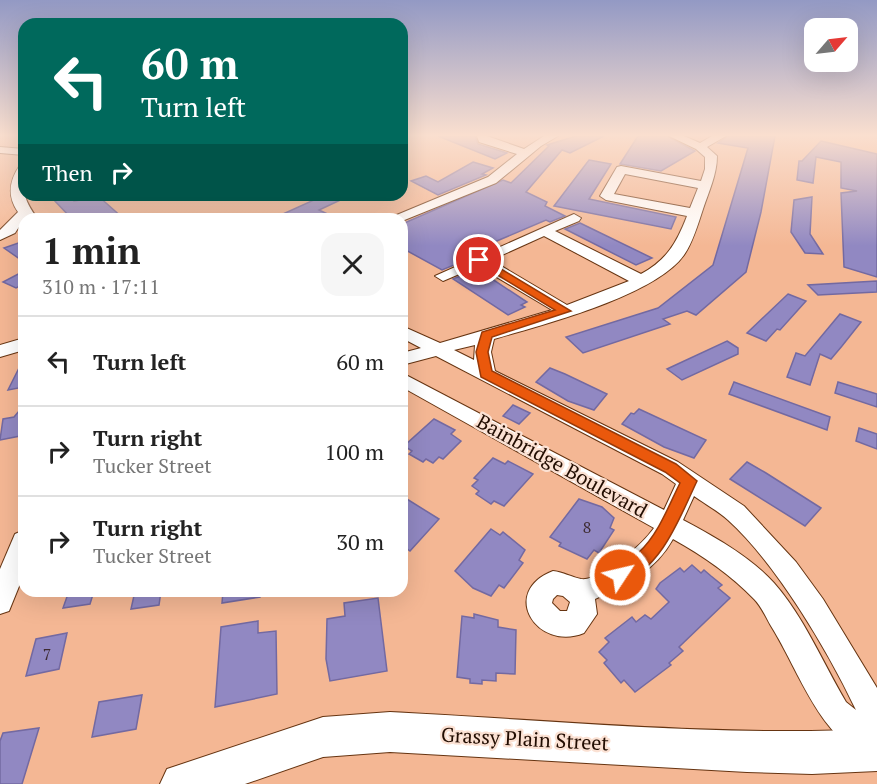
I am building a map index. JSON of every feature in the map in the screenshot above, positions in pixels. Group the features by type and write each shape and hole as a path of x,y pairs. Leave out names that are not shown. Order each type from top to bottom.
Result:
{"main road":[{"name":"Grassy Plain Street","path":"182,784 323,737 390,732 747,752 812,753 877,749"}],"street":[{"path":"408,213 492,180 501,173"},
{"path":"620,173 606,196 693,213"},
{"path":"635,173 704,185"},
{"path":"408,357 598,301 655,274 677,255 709,173"},
{"path":"18,176 15,186 18,193"},
{"path":"443,276 574,218"},
{"path":"0,236 18,224"},
{"path":"544,231 642,281"},
{"path":"0,240 18,234"},
{"path":"479,260 565,311"},
{"path":"408,334 670,468 736,513 787,570 813,608 870,705 877,739"},
{"path":"486,334 482,352 486,374"},
{"path":"0,351 18,346"},
{"name":"Bainbridge Boulevard","path":"408,382 713,549 764,591 790,631 836,713 877,749"},
{"path":"579,593 620,575 646,557 668,524 689,481"},
{"path":"0,602 18,556"}],"building":[{"path":"454,173 485,173 482,174 486,175 438,195 411,181 426,176 438,182"},
{"path":"522,173 543,173 526,192 547,202 545,206 565,216 550,222 546,220 478,249 458,258 464,261 442,270 408,251 408,221 503,180 511,183"},
{"path":"579,173 606,173 589,199 676,217 671,229 554,206"},
{"path":"741,173 768,173 746,272 696,315 687,311 663,319 670,324 583,353 566,337 658,308 713,265"},
{"path":"798,173 814,173 813,183 797,180"},
{"path":"841,173 877,173 877,277 844,267 841,193 857,191 841,188"},
{"path":"812,197 810,234 823,254 805,253 791,232 794,200"},
{"path":"55,201 104,201 117,213 66,213"},
{"path":"312,201 338,201 319,210 325,213 285,213"},
{"path":"580,223 652,258 636,265 565,229"},
{"path":"18,243 18,258 4,248"},
{"path":"477,269 527,302 521,305 525,307 508,315 453,279"},
{"path":"18,274 18,287 3,282"},
{"path":"877,281 877,292 818,295 808,285"},
{"path":"788,294 806,301 780,330 777,329 766,341 747,333"},
{"path":"840,314 861,322 831,359 820,354 810,385 787,377 796,353 805,356"},
{"path":"727,341 738,348 738,354 682,380 667,369"},
{"path":"550,368 607,394 594,410 568,401 536,382"},
{"path":"18,370 18,388 8,390"},
{"path":"734,382 830,417 827,430 729,394"},
{"path":"838,382 877,394 877,407 835,393"},
{"path":"513,405 530,413 519,424 503,416"},
{"path":"639,409 706,440 694,458 664,447 622,424 631,413 634,414"},
{"path":"18,412 18,436 0,440 3,419 14,417"},
{"path":"434,419 455,430 451,434 461,441 443,459 439,457 433,463 426,459 423,462 409,454 412,451 408,448 408,442"},
{"path":"859,428 877,434 877,449 856,441"},
{"path":"493,458 505,464 508,461 533,474 504,506 494,501 491,504 476,494 479,491 472,486 478,480 474,478"},
{"path":"747,462 821,508 805,526 730,479"},
{"path":"579,499 602,507 614,518 610,528 614,530 599,553 594,550 587,559 559,546 561,543 550,537"},
{"path":"408,500 439,519 410,551 408,550"},
{"path":"491,529 500,535 503,532 525,550 519,560 523,563 504,588 499,585 491,596 473,588 455,571"},
{"path":"692,565 701,573 704,570 722,585 718,588 730,598 679,647 683,651 669,663 671,665 635,692 624,680 621,683 604,663 607,660 599,652 609,642 605,638 632,617 636,622 645,615 651,619 669,602 656,589 660,583 680,568 684,572"},
{"path":"67,597 92,597 90,604 63,608"},
{"path":"134,597 160,597 159,605 131,609"},
{"path":"222,597 260,597 222,603"},
{"path":"378,598 387,671 330,681 326,659 327,619 345,616 344,603"},
{"path":"474,614 498,620 498,627 516,630 515,674 496,673 496,681 482,680 482,684 470,683 470,679 457,677 462,616 474,618"},
{"path":"258,621 258,633 276,631 277,694 215,707 221,627"},
{"path":"67,633 59,669 26,676 36,639"},
{"path":"142,695 136,729 92,737 99,702"},
{"path":"39,728 22,784 0,784 0,741 3,733"}],"route":[{"path":"479,260 565,311 486,334 482,352 486,374 670,468 689,481 668,524 646,557 620,575"}]}
